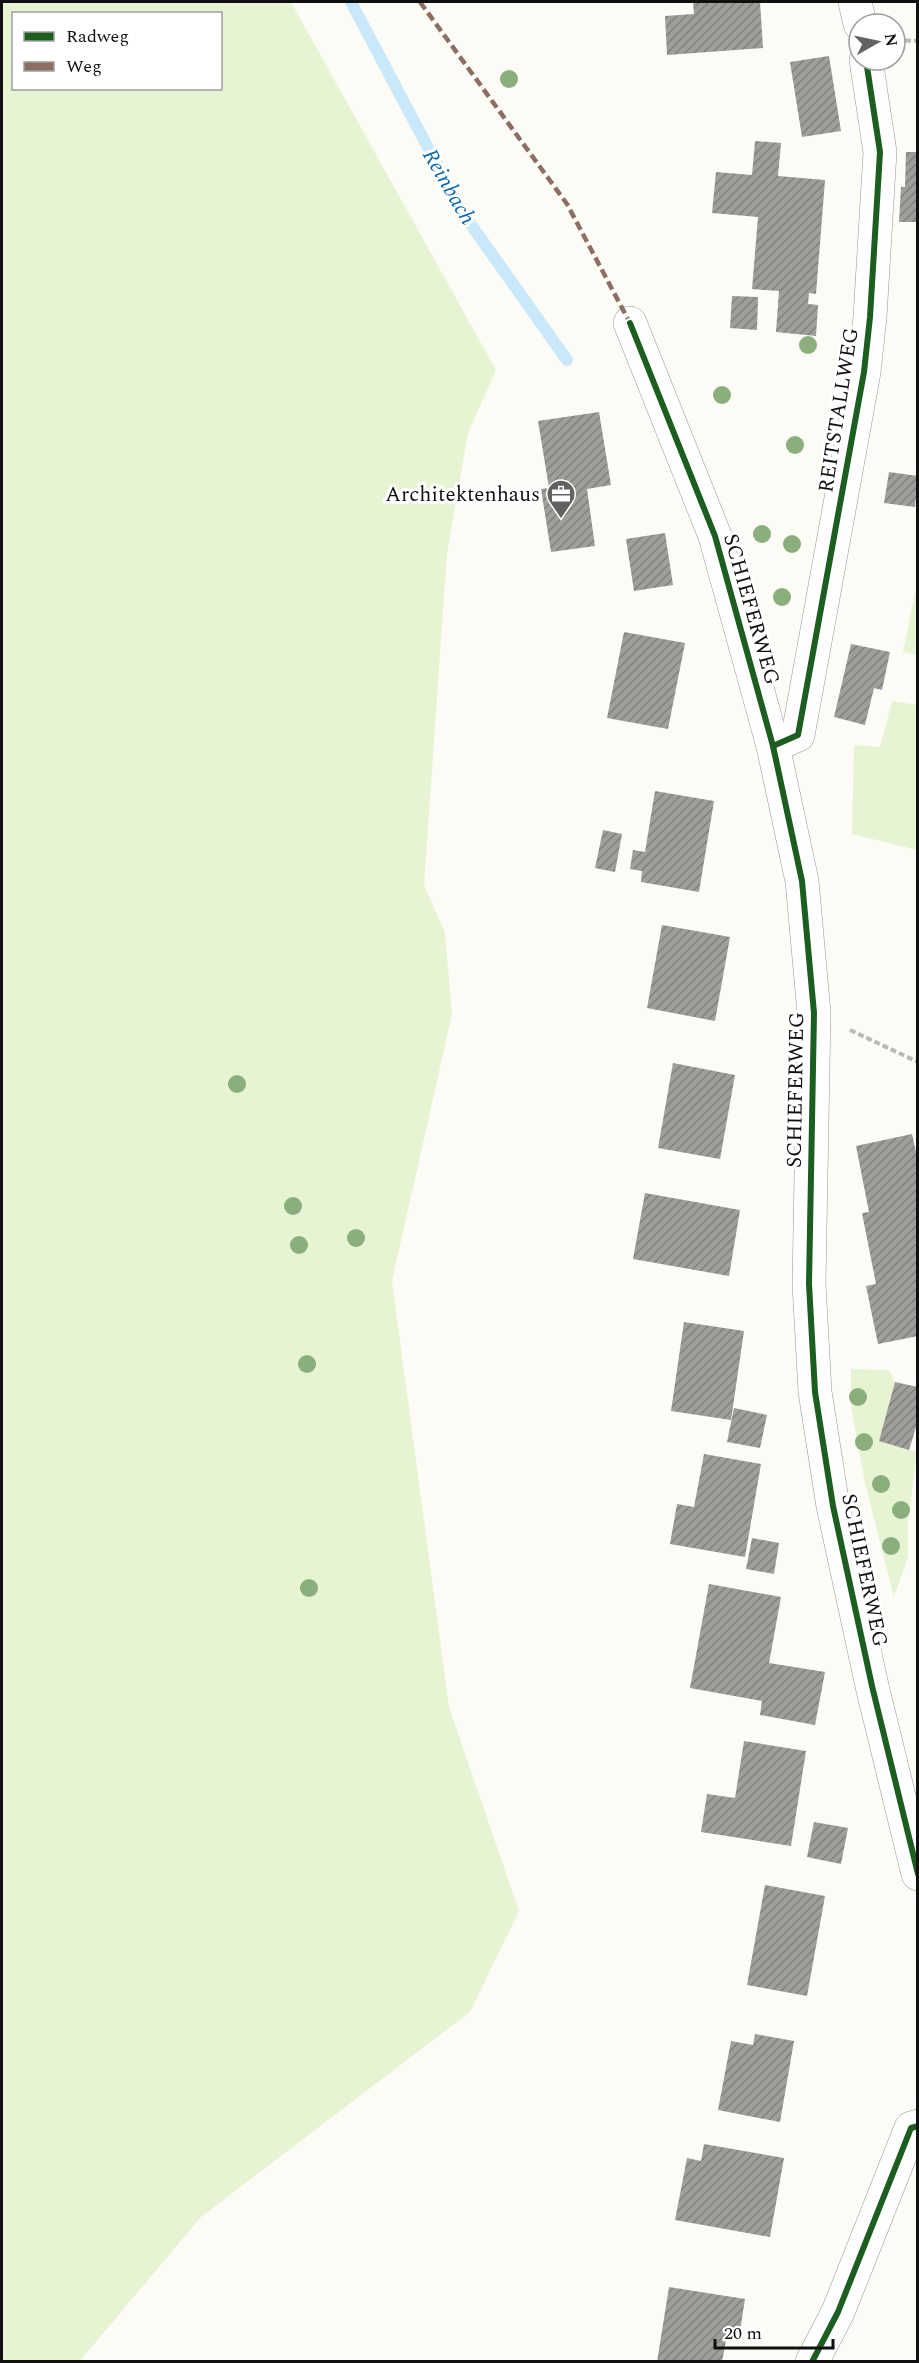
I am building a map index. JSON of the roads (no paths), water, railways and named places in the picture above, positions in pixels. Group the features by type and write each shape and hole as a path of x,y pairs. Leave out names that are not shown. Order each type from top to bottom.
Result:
{"street":[{"name":"REITSTALLWEG","path":"773,746 798,735 864,372 870,317 880,152 869,72"},
{"name":"SCHIEFERWEG","path":"630,324 715,536 773,746 802,881 814,1013 809,1284 815,1392 833,1506 872,1686 918,1874"},
{"path":"812,2361 838,2312 911,2128 918,2126"}],"waterway":[{"name":"Reinbach","path":"351,2 462,212 567,360"}],"place":[{"name":"Architektenhaus","path":"561,520"}]}
